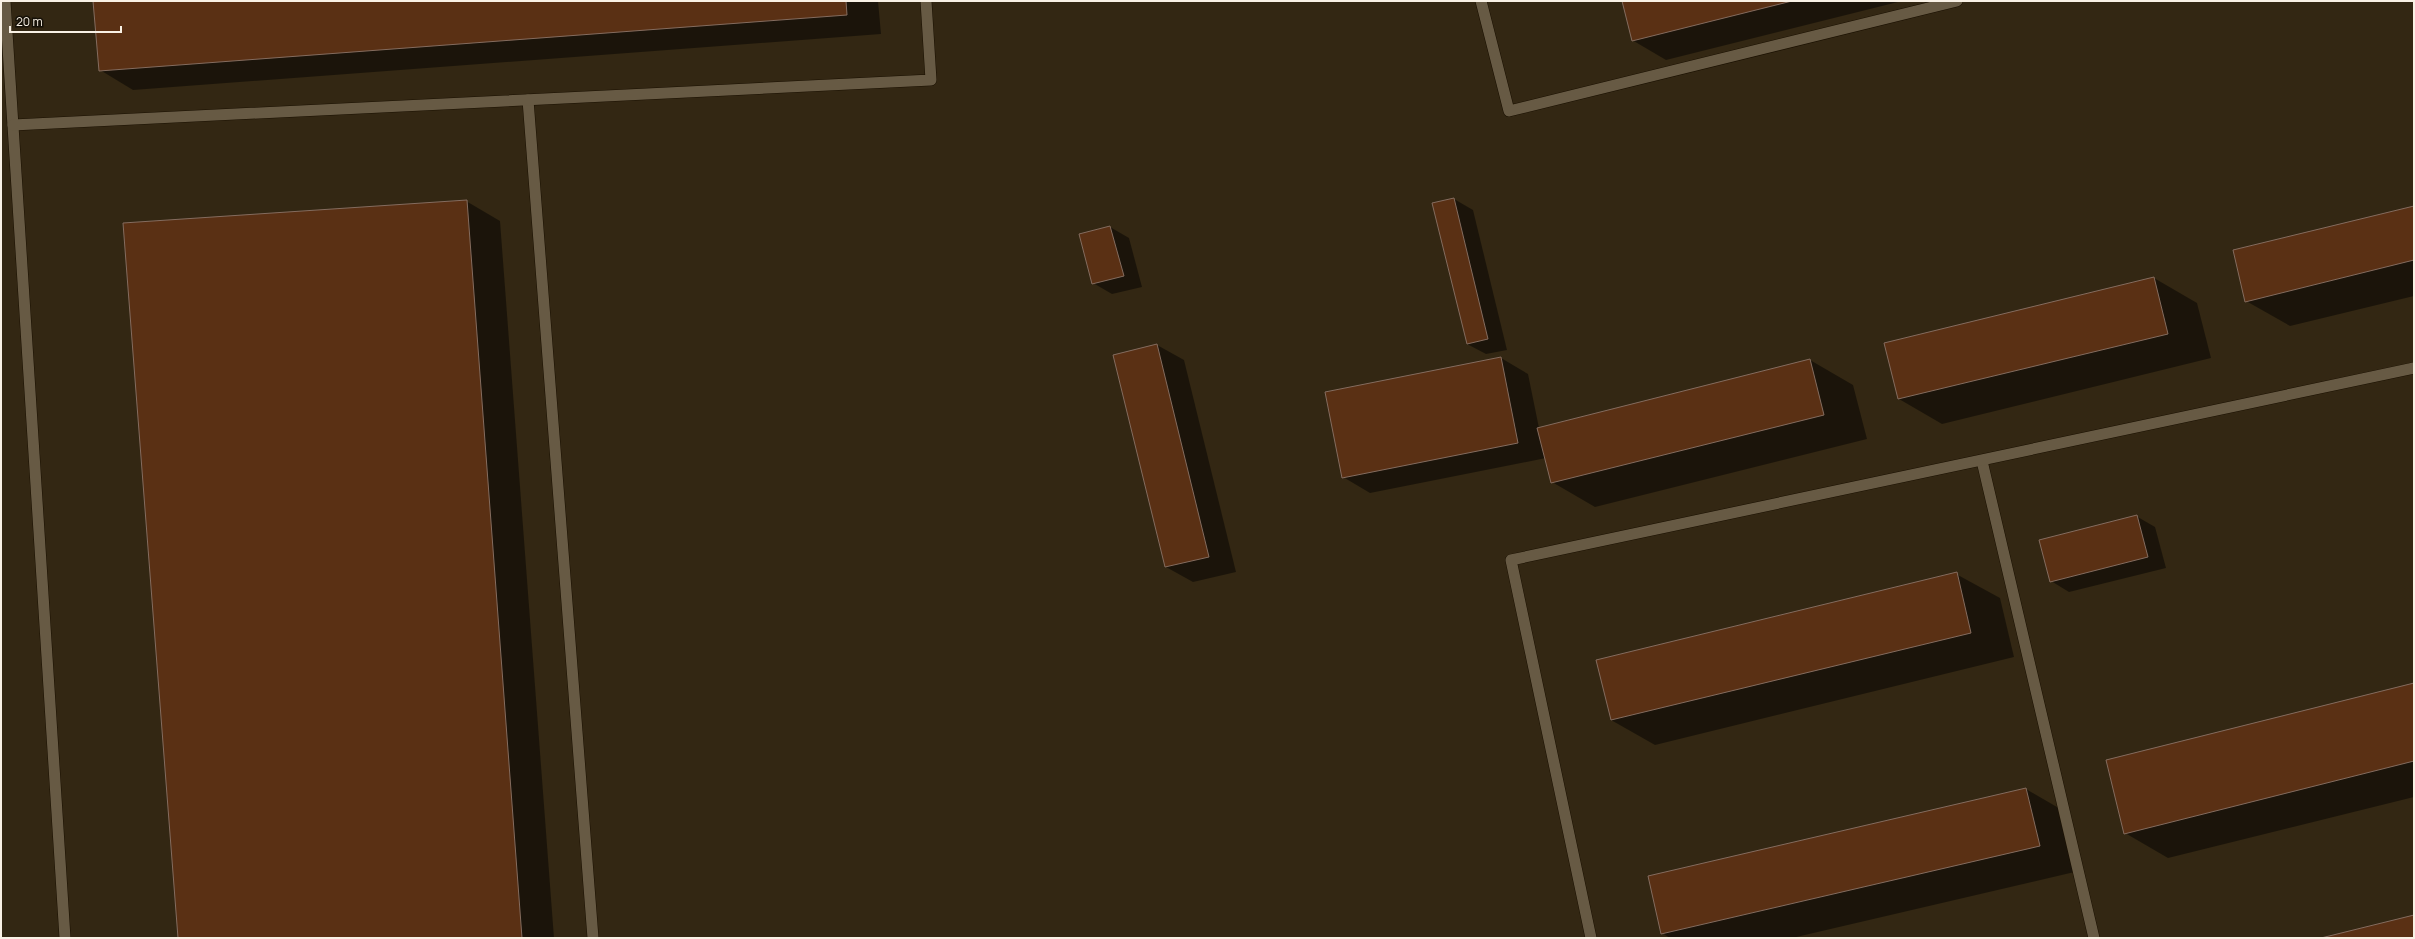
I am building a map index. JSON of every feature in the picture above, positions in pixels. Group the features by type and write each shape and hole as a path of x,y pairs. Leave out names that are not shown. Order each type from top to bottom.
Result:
{"lane":[{"path":"5,1 65,938"},
{"path":"13,125 931,80 926,1"},
{"path":"1481,1 1509,111 1957,1"},
{"path":"528,100 593,938"},
{"path":"1591,938 1511,560 2414,368"},
{"path":"1982,461 2094,938"}],"building":[{"path":"93,1 846,1 847,15 99,71"},
{"path":"1622,1 1792,1 1632,41"},
{"path":"1454,198 1488,339 1467,344 1432,203"},
{"path":"467,200 522,938 178,938 123,223"},
{"path":"2414,206 2414,260 2245,302 2233,250"},
{"path":"1110,226 1124,276 1092,284 1079,234"},
{"path":"2154,277 2168,334 1898,399 1884,343"},
{"path":"1157,344 1209,557 1165,567 1113,355"},
{"path":"1501,357 1518,443 1342,478 1325,392"},
{"path":"1810,359 1824,415 1551,483 1537,428"},
{"path":"2137,515 2148,557 2050,582 2039,540"},
{"path":"1957,572 1971,633 1611,720 1596,660"},
{"path":"2414,683 2414,761 2124,834 2106,760"},
{"path":"2026,788 2040,846 1661,934 1648,876"},
{"path":"2414,915 2414,938 2321,938"}]}
